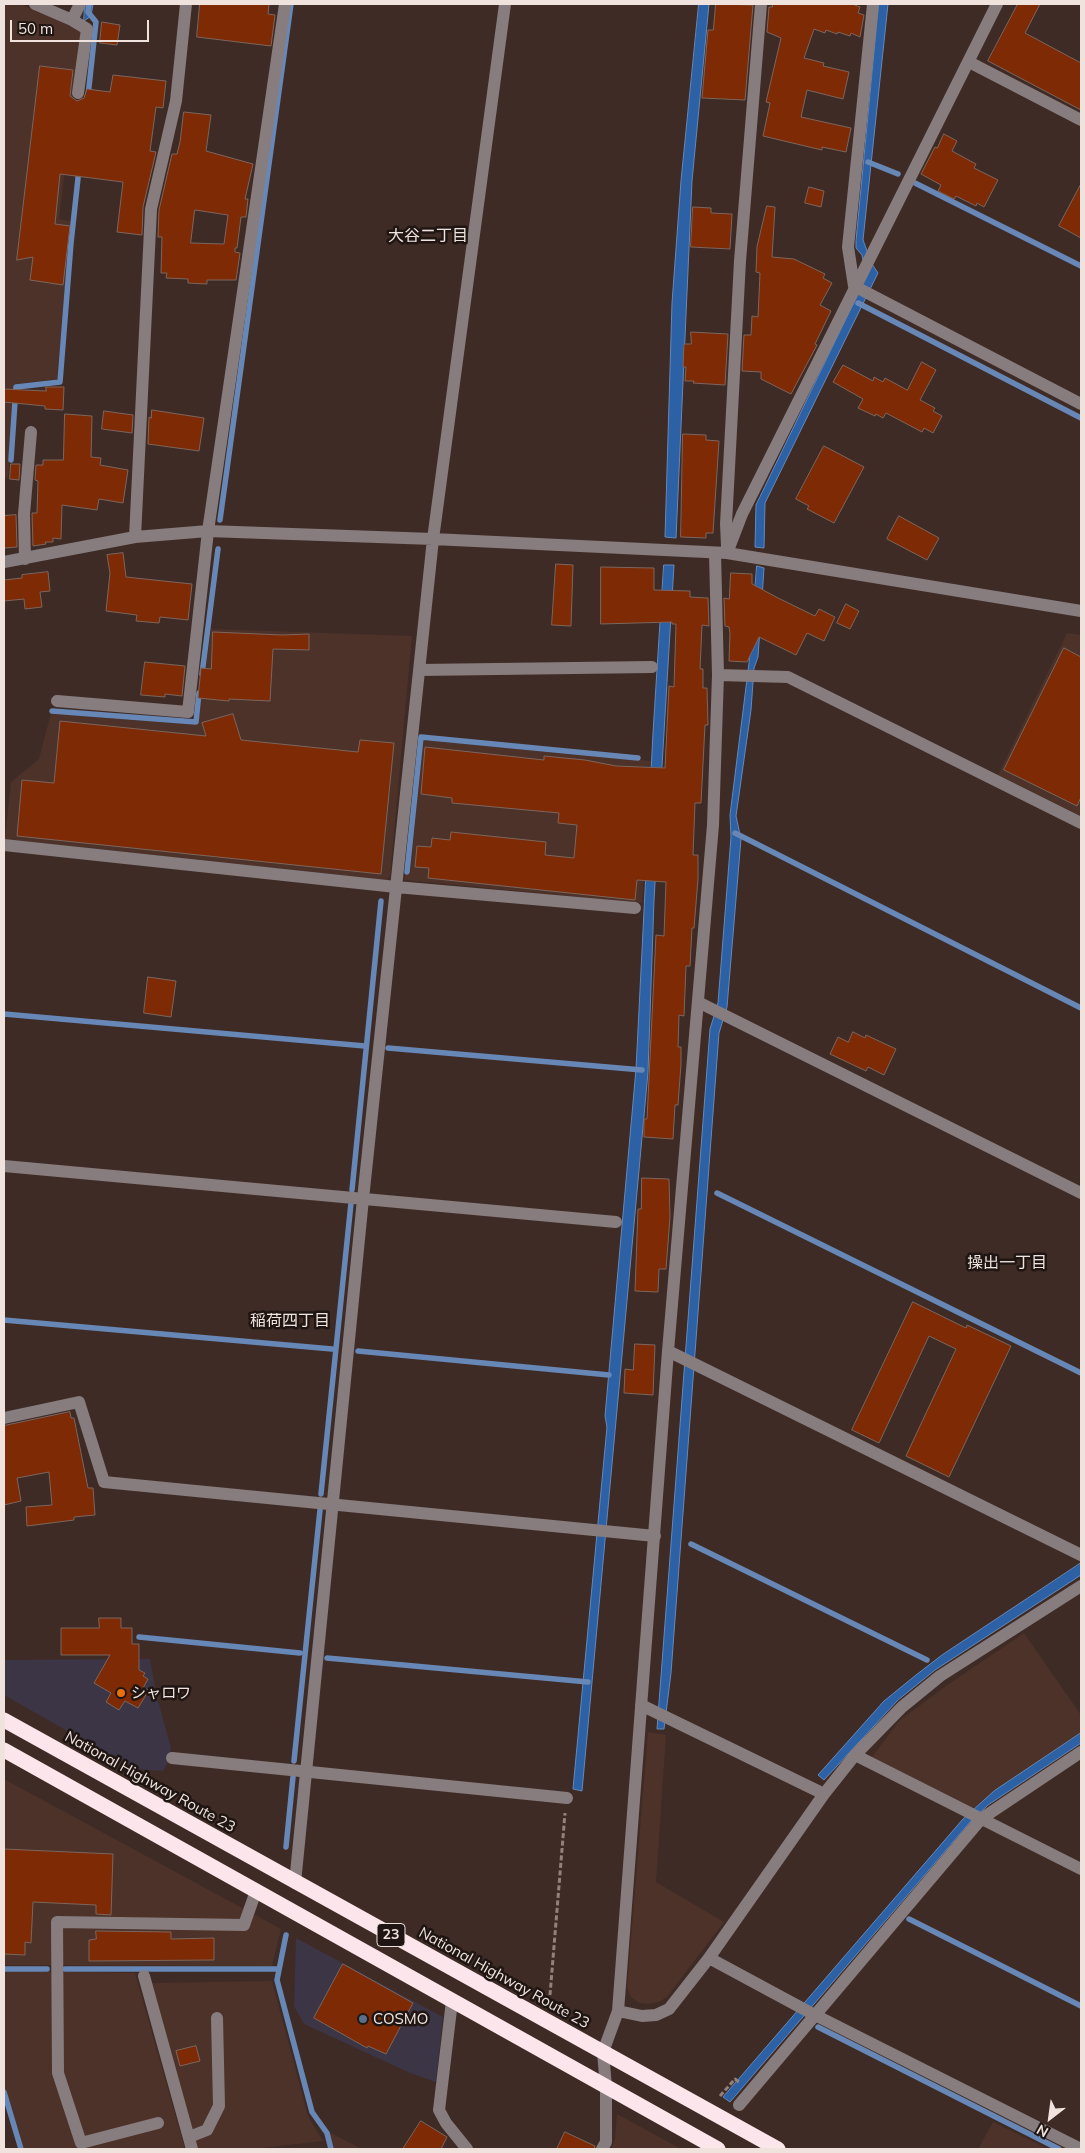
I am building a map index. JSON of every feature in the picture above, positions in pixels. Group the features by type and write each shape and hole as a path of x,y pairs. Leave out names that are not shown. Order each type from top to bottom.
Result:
{"highway":[{"name":"National Highway Route 23","path":"4,1720 778,2149"},
{"name":"23","path":"4,1750 718,2149"}],"street":[{"path":"35,4 72,20 87,29 78,93"},
{"path":"72,20 80,4"},
{"path":"135,537 151,209 176,101 186,4"},
{"path":"57,701 188,712 208,531 285,4"},
{"path":"295,1883 363,1199 433,539 505,4"},
{"path":"602,2149 606,2142 606,2087 603,2052 618,2011 668,1351 713,825 721,553 726,524 740,271 761,4"},
{"path":"873,4 848,246 861,290 1081,404"},
{"path":"721,553 861,290 863,269 997,4"},
{"path":"969,62 1081,120"},
{"path":"25,558 24,514 31,432"},
{"path":"4,562 135,537 208,531 433,539 721,553 1081,611"},
{"path":"419,670 652,667"},
{"path":"718,675 788,678 1081,823"},
{"path":"4,845 396,887 635,908"},
{"path":"698,1002 1081,1193"},
{"path":"4,1166 616,1222"},
{"path":"668,1351 1081,1555"},
{"path":"4,1418 79,1402 104,1482 654,1536"},
{"path":"618,2011 642,2016 656,2014 669,2009 709,1958 824,1794 855,1755 902,1707 940,1676 1081,1586"},
{"path":"641,1705 824,1794"},
{"path":"739,2105 813,2014 980,1818 1081,1752"},
{"path":"855,1755 1081,1869"},
{"path":"172,1758 566,1798"},
{"path":"158,2123 81,2143 58,2073 57,1922 244,1925 256,1891"},
{"path":"709,1958 813,2014 1081,2149"},
{"path":"144,1976 190,2143 207,2130 218,2106 217,2018"},
{"path":"452,2001 439,2110 446,2123 467,2149"}],"path":[{"path":"550,1995 566,1798"},
{"path":"720,2096 735,2079 737,2080"}],"shaded area":[{"path":"4,4 20,4 81,30 59,219 71,221 57,379 16,384 8,477 4,478"},
{"path":"211,629 412,636 390,876 387,880 5,839 11,782 39,759 51,713 198,723"},
{"path":"1067,633 1081,635 1081,816 998,775"},
{"path":"423,739 651,761 642,903 404,880 405,874 410,874"},
{"path":"1024,1633 1081,1715 1081,1733 994,1791 974,1808 966,1806 871,1758 900,1720"},
{"path":"150,1659 156,1693 171,1748 169,1761 163,1771 134,1769 4,1695 4,1660"},
{"path":"648,1732 666,1735 656,1882 724,1922 667,1997 659,2002 648,2004 639,2003 631,1997 627,1987"},
{"path":"4,1779 281,1929 272,1966 4,1965"},
{"path":"296,1938 443,2017 436,2082 410,2073 304,2024 294,2006"},
{"path":"4,1971 135,1973 185,2149 23,2149 4,2086"},
{"path":"272,1981 308,2116 323,2141 253,2149 198,2149 150,1983"},
{"path":"617,2114 681,2149 611,2149 615,2139"},
{"path":"993,2122 1048,2149 978,2149"},
{"path":"327,2131 362,2149 333,2149"}],"water":[{"path":"85,4 93,4 91,16 84,21"},
{"path":"699,4 709,4 692,181 676,538 665,537 672,303 681,181"},
{"path":"879,4 888,4 863,240 872,264 878,273 765,503 764,548 755,547 756,505 866,277 862,255 856,248 856,241"},
{"path":"664,565 674,565 654,900 648,1072 582,1791 573,1789 607,1427 605,1416 636,1069 653,733"},
{"path":"757,566 764,568 758,657 754,668 751,710 736,816 741,839 727,1007 719,1033 671,1673 664,1729 657,1729 710,1029 718,1003 731,837 730,815 749,663"},
{"path":"1081,1563 1081,1575 935,1670 898,1700 824,1780 818,1775 884,1701 916,1675 942,1655"},
{"path":"1081,1733 1081,1743 988,1805 971,1821 730,2102 723,2097 963,1819 994,1791"}],"building":[{"path":"200,4 269,4 268,14 275,15 271,46 197,37"},
{"path":"716,4 753,5 745,100 702,98 708,30 713,30"},
{"path":"773,4 852,4 860,7 858,13 864,15 860,37 851,33 850,36 826,30 825,33 814,29 804,58 824,63 823,66 849,72 843,99 807,90 801,117 851,128 846,152 822,147 822,150 763,136 770,103 766,102 781,38 767,32 769,7 772,7"},
{"path":"1018,4 1040,4 1025,33 1081,63 1081,110 988,61"},
{"path":"102,22 120,25 117,45 100,43"},
{"path":"40,66 73,70 70,96 77,101 84,98 87,89 110,92 113,75 166,81 163,108 156,107 150,151 156,152 143,207 142,235 117,232 123,182 60,174 55,224 70,226 63,285 30,280 33,257 17,260"},
{"path":"184,112 211,115 206,151 253,164 245,199 248,199 246,217 241,217 237,248 235,248 235,252 240,253 236,280 207,280 207,284 188,283 188,279 166,278 167,273 161,273 162,237 158,237 159,210 172,154 177,154","holes":["195,210 228,215 224,244 191,243"]},
{"path":"944,134 957,141 952,151 976,164 974,168 998,180 984,207 977,203 976,206 956,196 954,199 938,191 941,185 921,174"},
{"path":"1081,184 1081,238 1059,226"},
{"path":"809,187 824,191 821,207 805,203"},
{"path":"767,206 775,207 772,257 794,259 825,274 823,278 832,283 820,305 831,311 815,344 817,345 791,394 761,379 761,372 742,371 744,335 751,335 752,316 758,317 760,273 756,272 757,247"},
{"path":"693,207 711,208 711,213 732,214 730,249 691,247"},
{"path":"691,332 728,334 725,385 685,381 686,367 683,367 684,344 691,344"},
{"path":"922,362 936,370 920,400 935,408 933,411 942,416 933,433 924,428 922,432 886,413 883,418 858,408 863,399 833,382 843,365 873,381 874,377 883,382 885,378 907,390"},
{"path":"46,387 64,387 63,410 45,409 45,406 4,402 4,389 46,391"},
{"path":"152,410 204,418 199,451 148,444 149,417 151,418"},
{"path":"104,411 133,415 132,433 102,429"},
{"path":"65,414 92,416 91,457 101,458 100,465 128,470 123,503 99,499 97,510 62,505 61,539 53,538 53,542 45,542 46,544 33,546 32,513 37,513 38,481 35,480 36,465 43,465 43,460 63,460"},
{"path":"683,434 706,435 706,440 719,441 713,533 706,533 706,538 681,537"},
{"path":"824,446 864,467 834,523 807,509 809,506 796,499"},
{"path":"11,464 20,464 19,480 10,479"},
{"path":"16,515 17,547 4,548 4,516"},
{"path":"899,516 939,538 927,560 887,539"},
{"path":"123,553 126,577 192,584 188,620 160,617 159,623 136,621 137,615 106,611 110,573 107,555"},
{"path":"556,564 573,565 571,626 552,625"},
{"path":"601,567 654,568 654,590 690,591 690,597 708,598 709,626 702,625 700,669 703,669 703,688 707,688 708,725 705,725 701,803 695,803 693,855 698,855 698,879 690,966 686,966 684,1016 679,1015 678,1047 681,1047 681,1064 678,1105 675,1105 673,1139 644,1137 644,1119 647,1119 656,935 664,936 666,882 637,880 635,900 428,878 429,868 415,867 417,846 431,847 432,838 450,840 451,832 546,842 545,855 574,858 577,825 558,823 559,813 452,803 452,798 421,794 425,747 544,760 544,756 585,760 616,766 665,768 669,686 674,687 676,624 672,624 672,622 601,624"},
{"path":"48,572 50,591 40,592 42,607 25,609 24,599 4,601 4,580 22,578 22,575"},
{"path":"731,573 752,574 752,584 778,598 815,616 819,609 835,617 824,641 807,633 796,655 759,637 747,662 729,661 730,633 729,627 725,626 724,598 729,599"},
{"path":"846,604 859,611 850,629 837,623"},
{"path":"213,632 282,635 309,634 309,650 273,649 270,701 229,699 229,701 198,698 201,668 211,669"},
{"path":"1064,648 1081,657 1081,797 1077,806 1004,770"},
{"path":"145,662 185,666 182,696 165,694 165,697 141,695"},
{"path":"233,714 241,740 358,752 360,740 394,743 381,874 17,836 22,780 54,783 60,721 206,736 202,723"},
{"path":"148,977 176,981 171,1017 144,1013"},
{"path":"853,1032 865,1038 866,1035 896,1049 884,1075 868,1067 866,1071 830,1054 838,1037 848,1042"},
{"path":"642,1178 669,1179 670,1217 666,1269 659,1269 658,1292 635,1291 638,1209 641,1209"},
{"path":"913,1302 966,1328 967,1325 1011,1346 949,1477 906,1456 956,1349 929,1336 879,1443 852,1430"},
{"path":"635,1344 655,1345 653,1395 624,1393 625,1369 633,1370"},
{"path":"70,1412 71,1418 74,1418 88,1488 93,1488 95,1515 74,1517 74,1520 27,1526 26,1507 52,1505 49,1472 17,1478 21,1501 4,1505 4,1426"},
{"path":"99,1618 121,1618 121,1628 132,1628 132,1644 139,1644 139,1670 145,1673 143,1676 148,1679 143,1688 149,1690 138,1708 125,1701 119,1710 106,1702 111,1693 94,1683 110,1655 61,1655 61,1628 99,1628"},
{"path":"4,1849 113,1854 111,1915 96,1914 96,1905 33,1902 31,1943 25,1942 25,1955 4,1954"},
{"path":"96,1931 171,1932 171,1939 214,1938 214,1960 89,1961 89,1940 96,1939"},
{"path":"343,1964 413,2003 386,2054 368,2046 367,2048 314,2018"},
{"path":"196,2046 200,2061 180,2066 176,2051"},
{"path":"421,2121 447,2137 441,2149 403,2149"},
{"path":"565,2132 595,2146 594,2149 557,2149"}],"waterway":[{"path":"88,96 96,22 88,12 89,4"},
{"path":"220,520 291,4"},
{"path":"868,162 898,174"},
{"path":"11,460 16,387 60,382 79,169"},
{"path":"915,183 1081,266"},
{"path":"858,303 1081,418"},
{"path":"202,674 218,549"},
{"path":"52,711 196,722 199,693"},
{"path":"407,872 421,737 638,758"},
{"path":"735,833 1081,1008"},
{"path":"352,1190 381,901"},
{"path":"4,1014 365,1046"},
{"path":"388,1048 642,1070"},
{"path":"717,1193 1081,1373"},
{"path":"321,1494 351,1203"},
{"path":"4,1320 332,1349"},
{"path":"358,1351 609,1375"},
{"path":"294,1761 320,1510"},
{"path":"691,1544 927,1660"},
{"path":"139,1637 300,1653"},
{"path":"327,1658 588,1682"},
{"path":"286,1847 293,1777"},
{"path":"909,1919 1081,2006"},
{"path":"286,1935 277,1980 312,2112 327,2133 331,2149"},
{"path":"4,1969 47,1969"},
{"path":"65,1969 279,1969"},
{"path":"818,2027 1059,2149"},
{"path":"4,2092 21,2149"}],"place":[{"name":"シャロワ","path":"121,1693"},
{"name":"COSMO","path":"363,2019"}],"district":[{"name":"大谷二丁目","path":"428,236"},
{"name":"操出一丁目","path":"1007,1263"},
{"name":"稲荷四丁目","path":"290,1321"}]}
